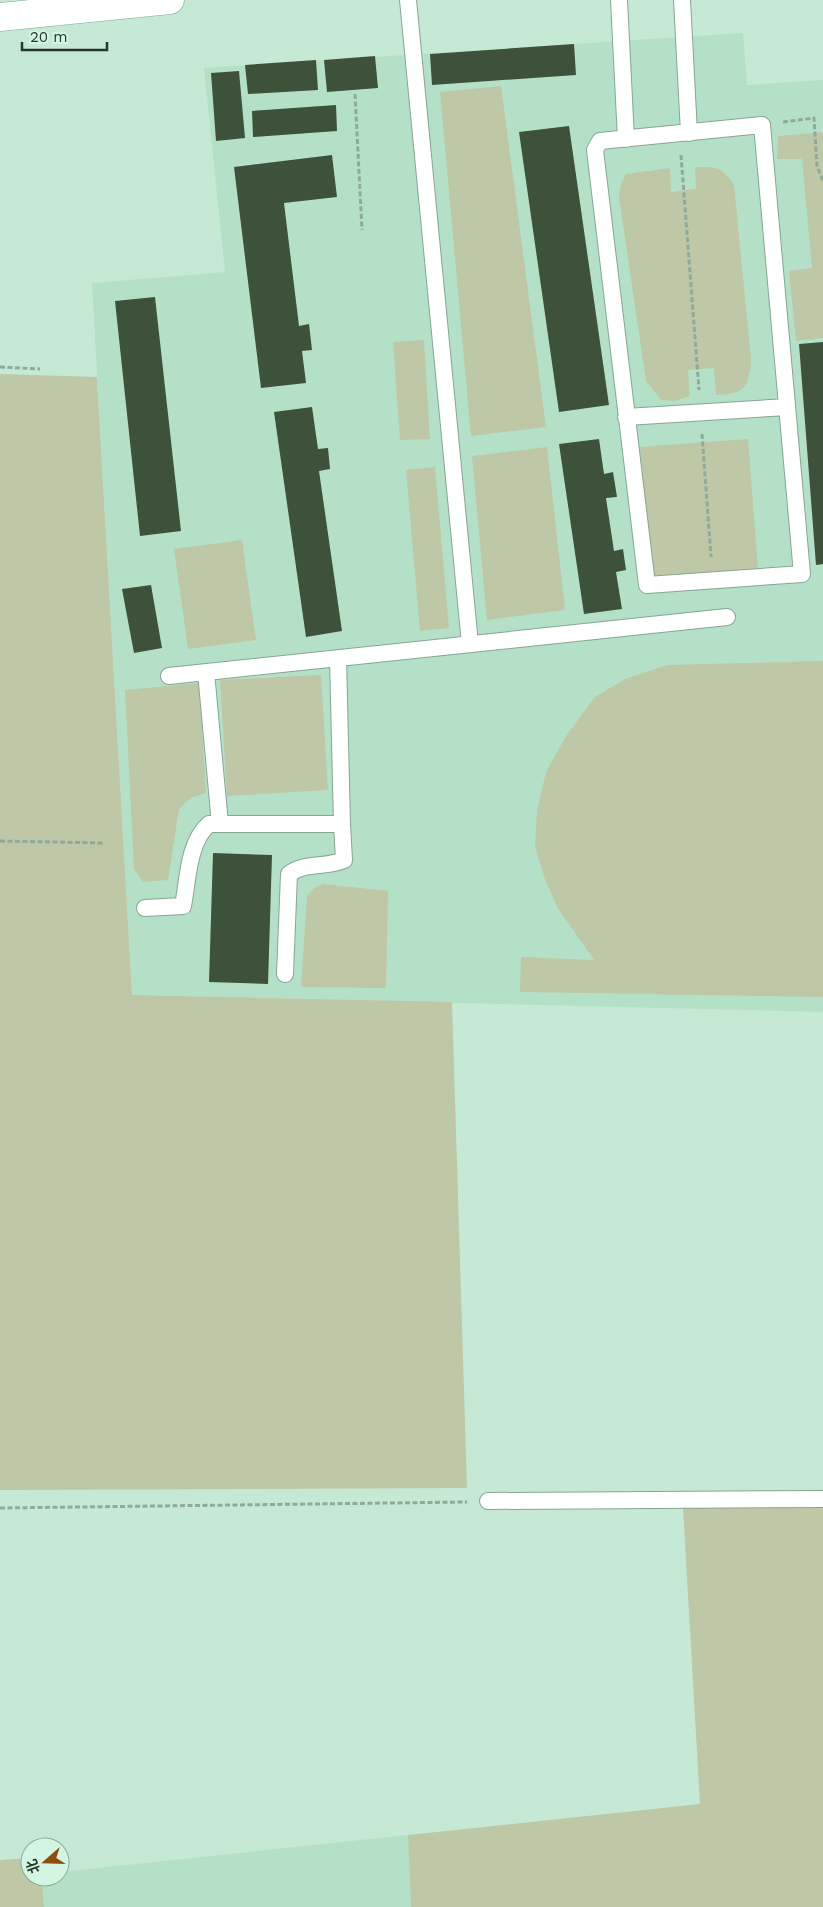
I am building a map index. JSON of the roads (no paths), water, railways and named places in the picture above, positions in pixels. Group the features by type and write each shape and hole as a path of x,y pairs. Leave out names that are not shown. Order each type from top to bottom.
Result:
{"street":[{"path":"0,17 170,0"}],"lane":[{"path":"408,0 470,644"},
{"path":"619,0 626,139"},
{"path":"682,0 684,133"},
{"path":"762,126 802,574 647,586 594,161 595,150 600,141 684,133 762,126"},
{"path":"626,417 787,407"},
{"path":"169,676 727,617"},
{"path":"284,974 288,874 298,867 332,865 344,860 338,658"},
{"path":"206,672 220,824"},
{"path":"145,908 183,906 195,843 200,832 209,824 342,824"},
{"path":"488,1501 823,1499"}]}
